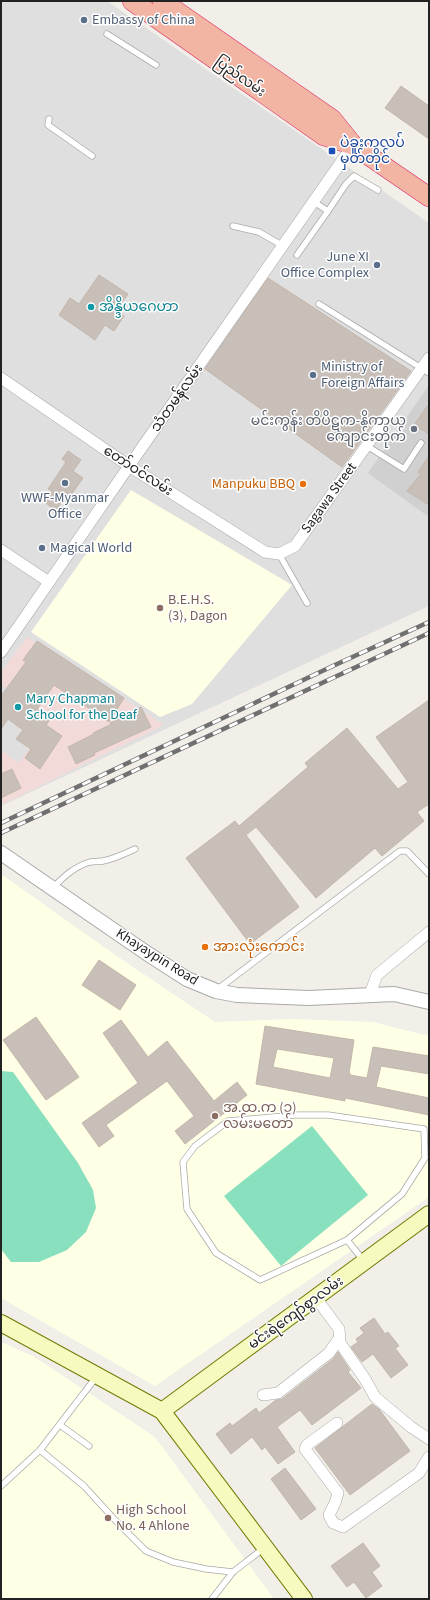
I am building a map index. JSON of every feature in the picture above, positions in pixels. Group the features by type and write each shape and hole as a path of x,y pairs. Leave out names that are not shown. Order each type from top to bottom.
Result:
{"highway":[{"name":"ပြည်လမ်း","path":"132,1 324,136 353,145"},
{"name":"ပြည်လမ်း","path":"162,1 332,119 353,145 429,197"}],"main road":[{"name":"မင်းရဲကျော်စွာလမ်း","path":"162,1411 429,1214"},
{"path":"1,1323 162,1411 304,1599"}],"street":[{"name":"သံတမန်လမ်း","path":"1,652 353,145"},
{"name":"Sagawa Street","path":"279,554 295,546 367,446 425,371 429,358"},
{"name":"တော်ဝင်လမ်း","path":"1,378 129,466 264,552 279,554"},
{"path":"1,550 49,582"},
{"name":"Khayaypin Road","path":"1,853 186,979 216,991 238,995 310,998 394,994 429,1002"},
{"path":"370,994 377,975 429,932"},
{"path":"263,1395 278,1393 329,1353 338,1340 339,1329 316,1298"},
{"path":"338,1340 366,1379 375,1397 410,1427 429,1439"},
{"path":"337,1422 307,1445 305,1449 338,1493 329,1515 333,1523 343,1527 419,1473 429,1457"}],"lane":[{"path":"108,34 156,65"},
{"path":"49,119 48,125 92,156"},
{"path":"297,255 346,184 354,176 378,190"},
{"path":"314,202 328,211"},
{"path":"233,226 259,232 283,246"},
{"path":"318,304 425,371"},
{"path":"367,446 404,469 421,443"},
{"path":"279,554 307,603"},
{"path":"53,888 64,875 75,868 92,861 101,861 118,857 135,849"},
{"path":"216,991 400,851 408,850 429,874"},
{"path":"294,1115 328,1116 424,1128 425,1158 402,1194 347,1240 260,1280 216,1254 187,1210 183,1162 195,1146 228,1121 294,1115"},
{"path":"347,1240 365,1262"},
{"path":"1,1486 40,1450 98,1376"},
{"path":"60,1425 89,1446"},
{"path":"40,1450 84,1486 146,1551 173,1562 206,1569 233,1572"},
{"path":"212,1599 233,1572 265,1547"}],"shaded area":[{"path":"1,1 107,1 429,223 429,606 1,806"},
{"name":"မင်းကွန်း တိပိဋက-နိကာယ ကျောင်းတိုက်","path":"429,385 429,517 368,473"},
{"name":"B.E.H.S. (3), Dagon","path":"131,490 292,585 192,704 160,717 31,632"},
{"path":"27,637 164,725 1,805 1,750 19,763 51,718 1,685 1,672"},
{"name":"အ.ထ.က (၁) လမ်းမတော်","path":"1,874 121,959 215,1022 292,1019 373,1022 429,1036 429,1197 155,1386 1,1298"},
{"name":"High School No. 4 Ahlone","path":"1,1342 33,1356 155,1437 274,1599 1,1599"}],"green space":[{"path":"1,1071 13,1072 78,1163 93,1190 96,1208 86,1232 67,1250 39,1262 11,1262 1,1249"},
{"path":"312,1126 368,1195 281,1266 224,1196"}],"building":[{"path":"401,86 429,106 429,139 385,108"},
{"name":"အိန္ဒိယဂေဟာ","path":"99,275 128,294 116,311 124,316 114,331 105,325 95,340 59,315 70,298 79,304"},
{"name":"Ministry of Foreign Affairs","path":"268,278 411,371 342,467 205,369"},
{"path":"429,404 429,434 414,425"},
{"name":"WWF-Myanmar Office","path":"68,451 81,460 73,471 83,478 66,502 63,500 56,510 44,502 52,491 48,489 66,462 62,459"},
{"path":"429,456 429,505 407,491 421,474 418,472"},
{"path":"37,641 124,698 109,722 54,685 37,709 50,719 46,725 62,736 40,769 25,758 31,749 16,739 23,730 8,719 1,729 1,696 26,662 23,660"},
{"path":"429,700 429,804 417,812 424,821 382,856 375,848 316,898 256,827 246,835 299,907 250,944 186,858 235,821 239,826 308,767 305,763 347,728 398,789 408,782 376,737"},
{"path":"141,707 151,727 94,753 95,755 76,764 68,747"},
{"path":"12,769 21,788 1,798 1,774"},
{"path":"99,960 136,985 120,1010 82,985"},
{"path":"36,1017 79,1077 46,1100 3,1040"},
{"path":"121,1020 148,1057 167,1041 214,1101 237,1082 247,1095 185,1144 175,1131 194,1116 167,1081 106,1125 114,1136 99,1147 82,1123 138,1083 103,1033"},
{"path":"265,1026 354,1040 349,1073 350,1075 367,1078 373,1047 429,1056 429,1074 381,1066 376,1087 429,1098 429,1115 345,1098 345,1101 256,1084","holes":["277,1049 334,1058 330,1078 273,1067"]},
{"path":"374,1318 385,1334 388,1332 399,1346 395,1348 408,1365 391,1378 373,1354 362,1362 351,1347 358,1342 356,1339 364,1333 360,1328"},
{"path":"338,1352 350,1370 348,1372 361,1388 312,1425 300,1410 277,1427 295,1452 278,1464 265,1447 262,1450 252,1437 231,1454 216,1434 230,1423 232,1426 256,1408 259,1413 276,1400 282,1399 333,1359"},
{"path":"372,1404 379,1409 410,1451 350,1495 315,1448"},
{"path":"285,1468 316,1509 301,1520 271,1479"},
{"path":"363,1543 380,1566 372,1572 382,1586 366,1598 354,1582 347,1587 331,1566"}],"railway":[{"path":"1,823 429,622"},
{"path":"1,833 429,633"}],"place":[{"name":"Embassy of China","path":"84,20"},
{"name":"ပဲခူးကလပ် မှတ်တိုင်","path":"332,151"},
{"name":"June XI Office Complex","path":"377,265"},
{"name":"အိန္ဒိယဂေဟာ","path":"91,307"},
{"name":"Ministry of Foreign Affairs","path":"313,375"},
{"name":"မင်းကွန်း တိပိဋက-နိကာယ ကျောင်းတိုက်","path":"414,429"},
{"name":"WWF-Myanmar Office","path":"65,483"},
{"name":"Manpuku BBQ","path":"303,484"},
{"name":"Magical World","path":"42,548"},
{"name":"B.E.H.S. (3), Dagon","path":"160,608"},
{"name":"Mary Chapman School for the Deaf","path":"18,707"},
{"name":"အားလုံးကောင်း","path":"205,947"},
{"name":"အ.ထ.က (၁) လမ်းမတော်","path":"215,1116"},
{"name":"High School No. 4 Ahlone","path":"108,1518"}]}
